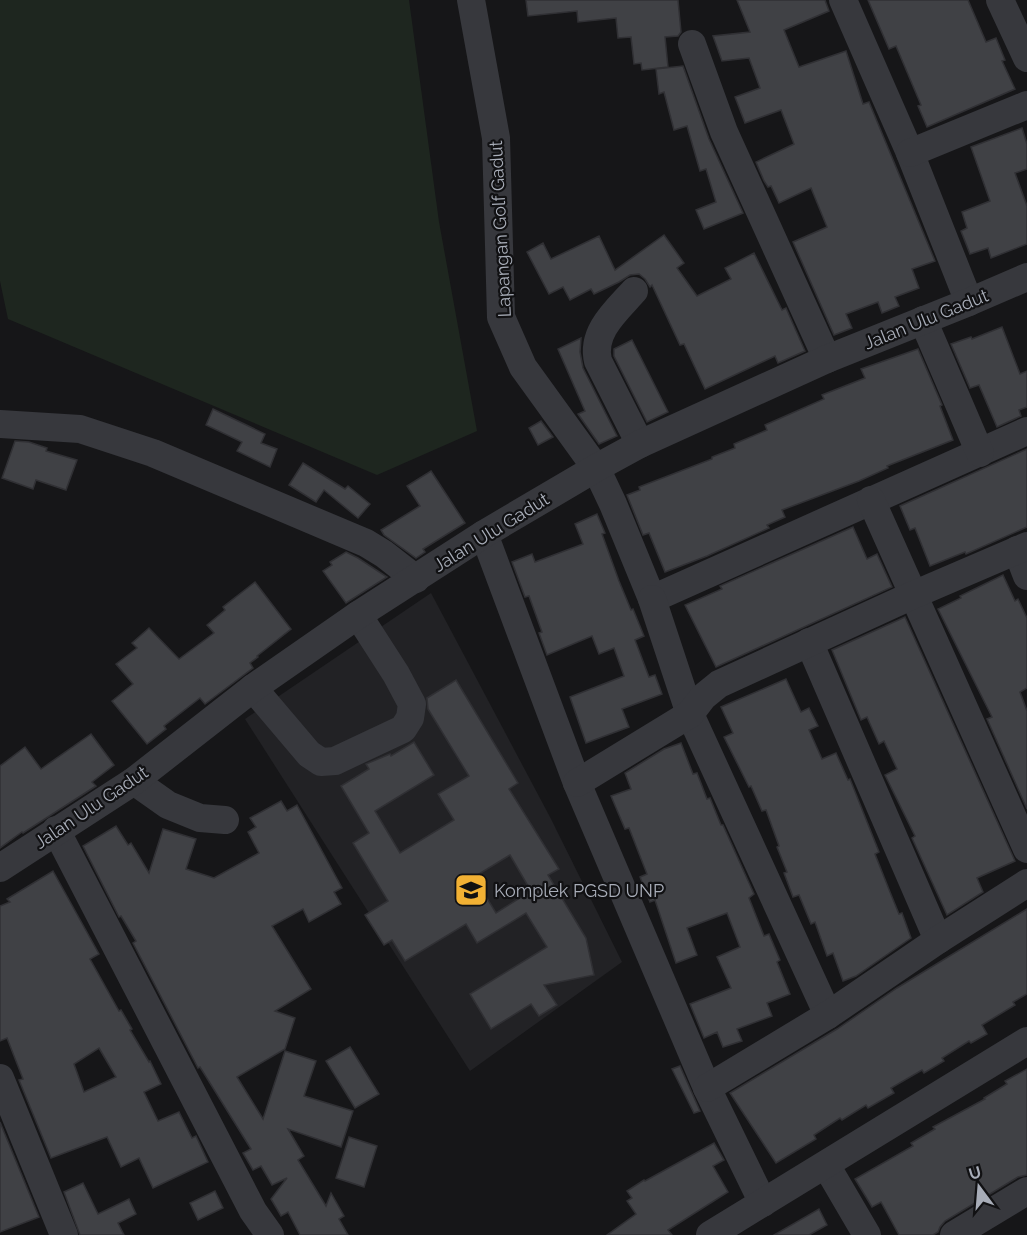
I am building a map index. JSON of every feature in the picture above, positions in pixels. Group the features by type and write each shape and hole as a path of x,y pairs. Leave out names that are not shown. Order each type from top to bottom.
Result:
{"street":[{"name":"Lapangan Golf Gadut","path":"471,0 496,138 501,316 523,367 596,468 613,504 652,599 690,714 828,1015"},
{"path":"843,0 910,153 969,302"},
{"path":"1000,0 1027,58"},
{"path":"692,44 724,132 827,359"},
{"path":"910,153 1027,105"},
{"name":"Jalan Ulu Gadut","path":"0,868 134,781 253,688 358,615 484,534 596,468 640,444 827,359 1027,277"},
{"path":"634,291 603,328 596,344 596,352 598,361 640,444"},
{"path":"923,320 980,453"},
{"path":"0,424 80,429 153,453 366,543 416,579"},
{"path":"652,599 1027,431"},
{"path":"871,500 1027,849"},
{"path":"484,534 577,783 707,1088 763,1203"},
{"path":"577,783 690,714 703,697 719,684 913,595 1024,557"},
{"path":"253,688 309,754 321,762 335,761 403,729 410,718 412,704 396,674 358,615"},
{"path":"809,642 938,940"},
{"path":"134,781 168,805 200,818 225,820"},
{"path":"56,830 253,1211 270,1235"},
{"path":"707,1088 828,1015 938,940 1027,884"},
{"path":"710,1235 1027,1041"},
{"path":"0,1078 58,1233"},
{"path":"826,1165 867,1235"},
{"path":"954,1235 1027,1191"}],"shaded area":[{"path":"0,0 409,0 439,222 477,431 377,475 8,319 0,281"},
{"name":"Komplek PGSD UNP","path":"431,593 551,819 622,962 470,1071 245,719"}],"building":[{"path":"526,0 678,0 681,32 678,36 665,37 668,67 642,70 641,63 634,64 631,37 618,38 616,18 578,22 577,11 528,16"},
{"path":"737,0 825,0 829,11 784,30 799,67 846,51 863,104 869,102 935,261 912,269 919,288 895,297 899,306 882,313 878,302 846,314 852,328 834,335 793,242 827,227 811,188 779,203 771,186 768,187 764,181 756,162 794,144 781,110 745,123 735,97 760,88 749,58 722,61 713,36 750,32"},
{"path":"868,0 968,0 986,42 996,38 1005,60 1002,61 1015,89 927,127 918,106 921,105 896,46 889,49"},
{"path":"683,66 709,139 743,213 704,229 696,210 716,202 706,169 700,171 687,126 674,130 664,92 659,94 656,69"},
{"path":"1022,128 1027,144 1027,169 1015,173 1027,206 1027,244 991,258 988,248 970,254 961,231 967,228 962,212 990,201 971,147"},
{"path":"664,235 684,263 677,268 697,296 731,279 725,268 754,253 782,310 786,308 805,351 778,363 775,356 705,389 684,344 680,345 652,285 650,287 639,274 630,275 594,294 591,289 570,300 563,287 549,294 527,252 543,243 551,259 599,236 615,270"},
{"path":"1002,327 1020,374 1027,371 1027,407 1019,410 1021,416 997,427 979,385 970,388 951,344 971,337 972,339"},
{"path":"581,338 580,352 583,368 617,436 599,444 578,414 585,411 558,349"},
{"path":"632,340 668,412 647,422 614,356 614,349"},
{"path":"918,349 942,405 940,406 953,440 887,466 888,468 859,481 782,510 785,517 767,525 769,528 665,572 649,533 643,535 627,495 640,490 639,487 735,448 734,444 767,430 765,425 824,399 822,395 865,378 861,369"},
{"path":"213,409 265,434 261,443 277,449 270,467 237,451 242,442 206,425"},
{"path":"541,421 553,437 538,445 529,428"},
{"path":"15,441 29,442 47,448 46,451 77,460 66,490 36,480 33,489 2,478"},
{"path":"1027,449 1027,527 966,554 965,552 930,566 915,528 910,530 900,506"},
{"path":"303,463 345,489 348,486 370,504 358,518 324,490 316,502 289,485"},
{"path":"431,471 465,523 423,549 425,552 416,558 384,535 381,530 420,506 407,486"},
{"path":"597,514 619,581 644,636 635,640 649,677 655,675 662,694 622,709 629,727 586,743 570,697 624,676 614,648 599,654 592,636 547,655 539,633 542,632 529,596 525,597 512,562 532,554 535,562 583,544 575,524"},
{"path":"853,527 867,559 877,554 892,587 716,667 685,605 722,589 720,586"},
{"path":"346,552 387,577 346,603 323,571 332,565 330,562"},
{"path":"1003,575 1015,601 1018,599 1027,618 1027,688 1020,692 1027,711 1027,809 987,719 992,717 938,609"},
{"path":"255,582 291,629 250,663 253,668 205,704 200,698 164,726 166,729 147,744 112,701 133,684 116,664 137,648 132,643 149,628 179,659 214,633 207,625 225,610 223,607"},
{"path":"905,617 1015,861 977,878 983,892 947,915 912,838 915,836 885,775 897,769 884,741 879,744 867,717 861,720 832,650"},
{"path":"786,679 801,712 809,708 818,726 809,730 822,759 836,753 848,780 850,779 879,852 875,854 911,938 856,976 843,981 833,953 827,956 815,922 811,924 799,895 793,897 766,810 762,811 724,737 733,733 721,707"},
{"path":"456,680 518,783 509,789 559,869 548,875 586,938 594,975 544,985 557,1005 539,1016 531,1004 491,1029 470,994 547,947 526,913 477,943 466,924 405,961 392,940 384,945 365,915 388,901 353,843 369,833 341,786 369,769 366,764 390,754 391,756 414,742 434,775 375,811 400,853 454,820 438,794 469,776 428,709 427,698","holes":["510,855 531,891 496,913 474,877"]},
{"path":"91,734 114,765 92,782 96,786 0,848 0,766 25,747 41,769"},
{"path":"681,743 693,774 697,773 707,799 710,798 754,894 749,898 764,936 769,934 790,994 767,1003 772,1016 737,1029 742,1041 723,1047 717,1032 704,1038 690,1004 731,988 717,957 740,947 727,913 687,928 697,955 676,963 655,900 650,902 640,877 647,874 629,828 625,829 611,796 631,789 625,773 664,749"},
{"path":"281,801 287,811 297,805 342,888 334,892 341,904 309,922 303,909 272,926 311,989 275,1011 295,1018 285,1049 237,1077 263,1119 285,1051 316,1061 304,1096 353,1111 341,1147 288,1129 304,1156 298,1160 326,1206 331,1193 344,1216 339,1219 348,1235 300,1235 288,1212 281,1216 271,1199 287,1178 272,1185 261,1166 253,1170 243,1153 251,1149 200,1067 198,1068 133,943 136,941 121,916 119,917 83,846 116,826 128,845 131,843 149,873 163,829 196,839 186,869 214,878 259,853 248,832 256,827 250,818"},
{"path":"53,871 99,954 90,959 119,1011 121,1010 132,1029 130,1030 150,1061 161,1084 144,1092 158,1121 179,1112 192,1138 196,1136 208,1162 153,1188 139,1158 121,1167 107,1137 51,1158 19,1080 23,1079 7,1038 0,1041 0,906 10,902 7,899","holes":["99,1048 116,1077 84,1092 74,1064"]},
{"path":"1027,909 1027,994 1013,1002 1015,1005 982,1025 987,1034 971,1043 969,1041 942,1058 944,1061 924,1073 922,1070 891,1088 894,1093 868,1108 866,1105 842,1120 840,1118 814,1135 816,1139 776,1163 730,1093 837,1029 897,988"},
{"path":"350,1047 379,1094 355,1108 326,1061"},
{"path":"680,1066 700,1111 694,1113 672,1069"},
{"path":"1027,1069 1027,1175 1018,1177 945,1221 938,1232 933,1235 899,1235 881,1202 872,1207 855,1179 913,1146 911,1143 935,1129 933,1127 985,1099 1007,1084 1005,1081"},
{"path":"0,1122 39,1217 0,1232"},
{"path":"349,1137 377,1146 364,1187 336,1178"},
{"path":"714,1143 724,1160 713,1166 728,1192 668,1230 672,1235 607,1235 636,1214 627,1201 632,1198 627,1191"},
{"path":"83,1183 98,1214 129,1199 136,1214 118,1223 124,1235 80,1235 64,1192"},
{"path":"215,1191 223,1208 198,1220 190,1203"},
{"path":"819,1209 827,1225 809,1235 774,1235"}],"place":[{"name":"Komplek PGSD UNP","path":"471,890"}]}
